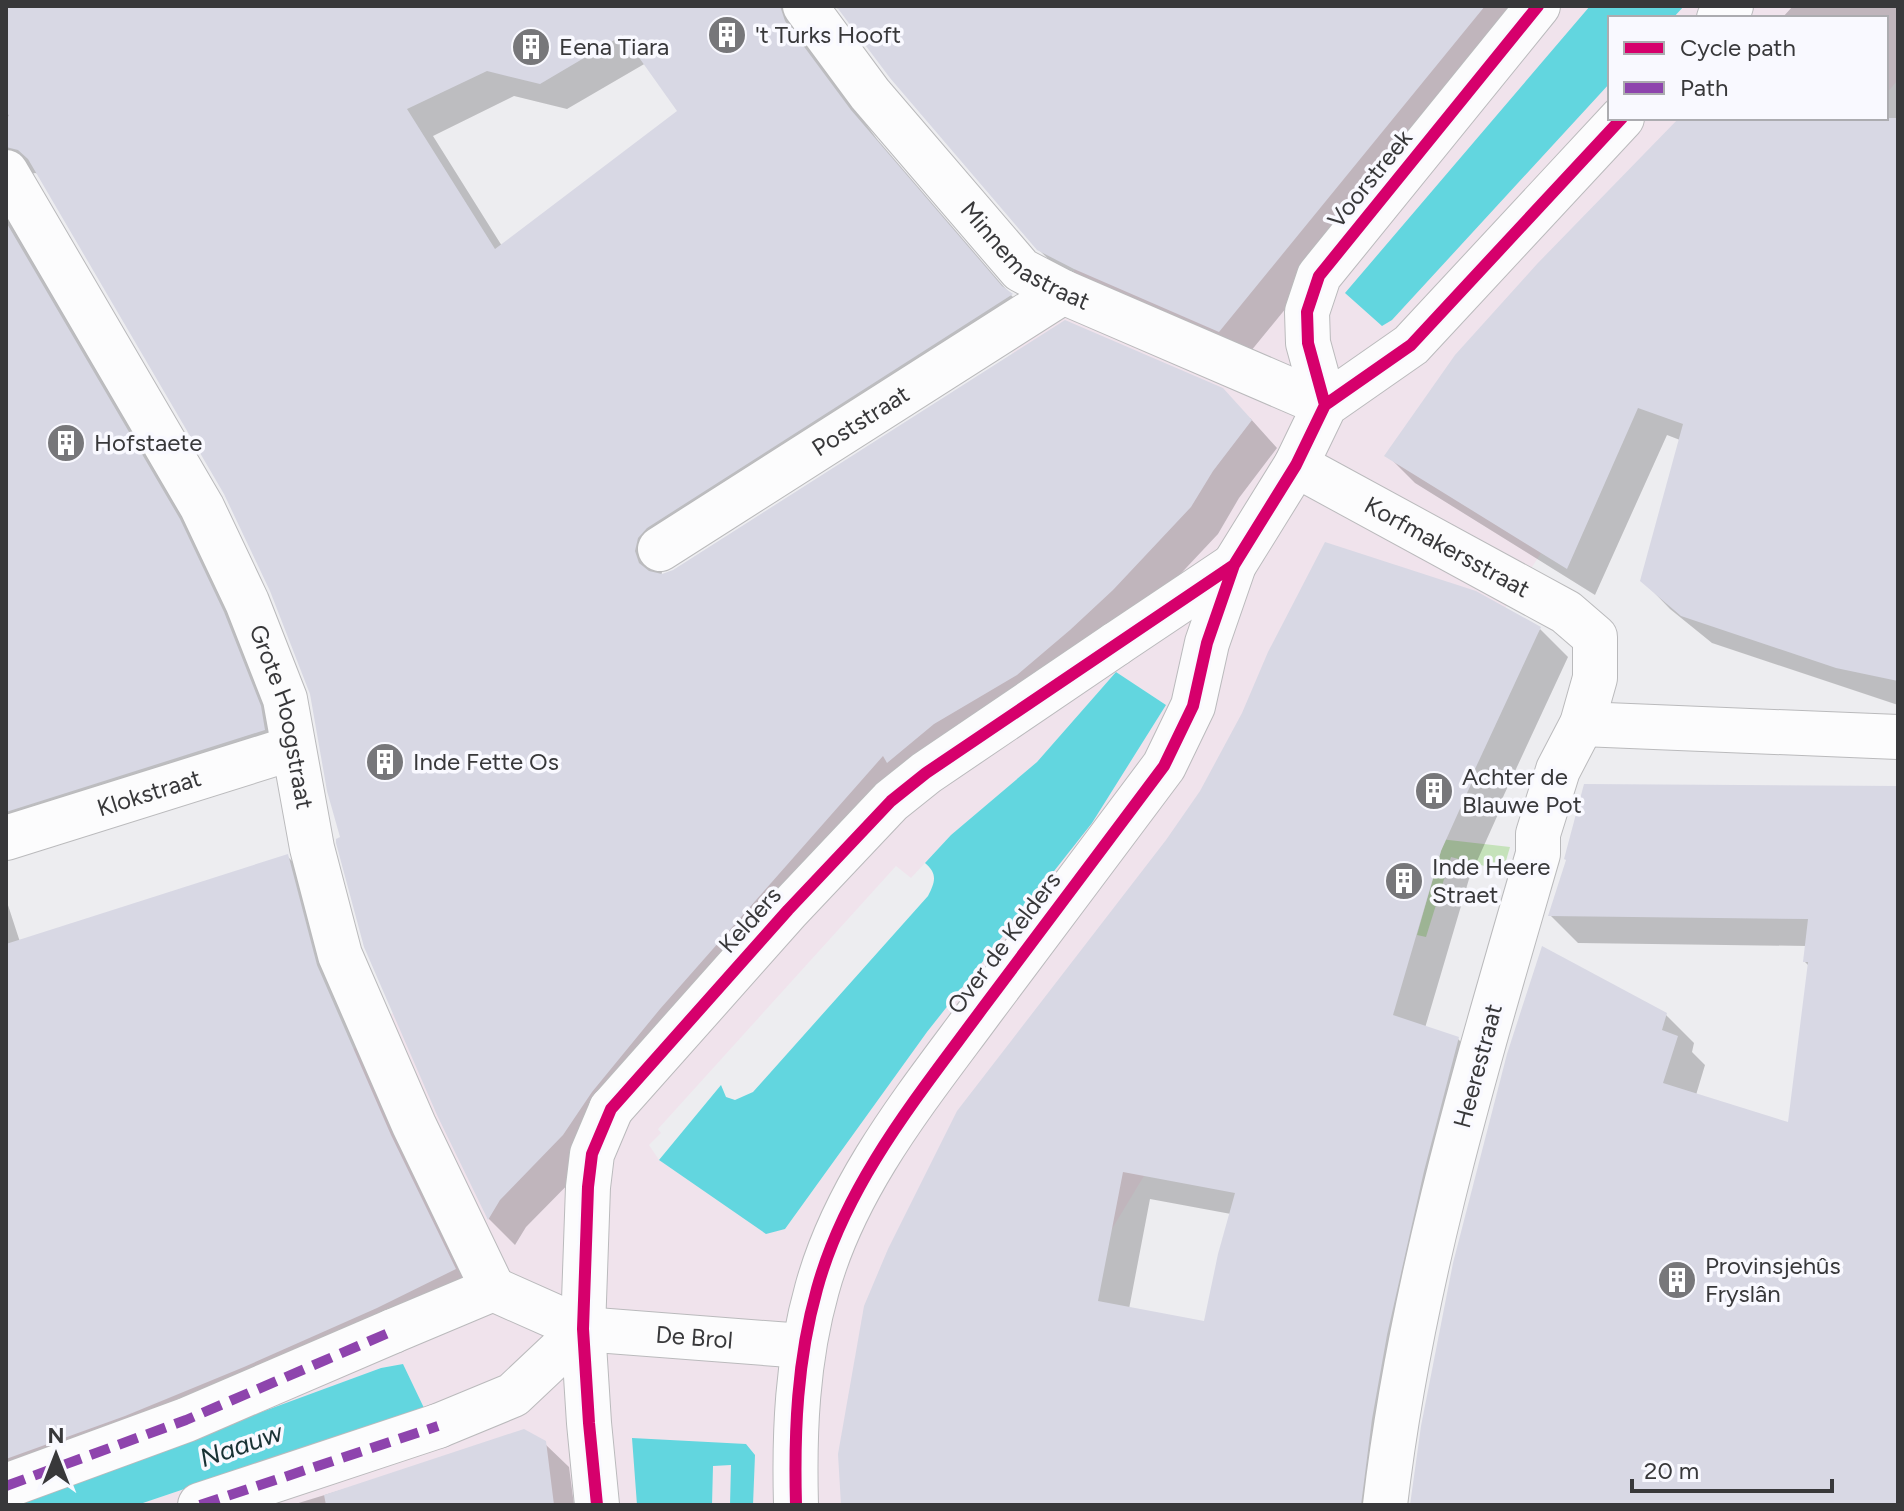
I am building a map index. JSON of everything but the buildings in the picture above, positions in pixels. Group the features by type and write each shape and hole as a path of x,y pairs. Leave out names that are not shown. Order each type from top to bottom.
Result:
{"street":[{"name":"Minnemastraat","path":"805,6 870,94 1021,270 1063,292 1325,405"},
{"name":"Voorstreek","path":"1325,405 1308,343 1307,312 1319,276 1538,6"},
{"path":"1296,465 1325,405 1411,345 1620,120"},
{"name":"Grote Hoogstraat","path":"6,172 202,507 247,602 285,699 312,848 340,955 414,1125 493,1289"},
{"name":"Poststraat","path":"660,549 1063,292"},
{"name":"Over de Kelders","path":"796,1505 794,1443 803,1346 818,1286 846,1211 894,1127 1164,766 1193,706 1207,643 1234,565 1296,465"},
{"name":"Korfmakersstraat","path":"1296,465 1566,612 1595,637"},
{"name":"Over de Kelders","path":"1116,644 1234,565"},
{"name":"Heerestraat","path":"1385,1505 1394,1428 1431,1243 1483,1044 1538,854 1538,834 1558,770 1582,724 1595,678 1595,637"},
{"name":"Kelders","path":"597,1505 583,1329 588,1187 592,1154 611,1109 788,910 891,801 926,773 1116,644"},
{"path":"1582,724 1898,737"},
{"name":"Klokstraat","path":"6,838 293,748"},
{"path":"6,1486 186,1420 493,1289"},
{"name":"De Brol","path":"493,1289 583,1329 803,1346"},
{"path":"200,1505 438,1426 513,1395 583,1329"}],"shaded area":[{"path":"1273,6 1898,6 1898,80 1888,92 1888,16 1608,16 1608,120 1863,120 1711,293 1259,985 1021,1380 1001,1505 137,1505 423,1408 403,1364 381,1368 6,1505 6,1203 350,1052 788,651","holes":["1116,672 1166,705 1092,823 927,1032 785,1229 738,1214 659,1160 649,1145 661,1133 658,1129 896,866 911,878 951,835 1037,762"]}],"green space":[{"path":"1440,839 1510,847 1503,871 1451,857 1426,937 1417,935 1442,847"}],"water":[{"path":"1590,6 1684,6 1675,16 1608,16 1608,85 1392,320 1382,326 1345,293"},
{"path":"1116,672 1166,705 1092,823 927,1032 785,1229 766,1234 659,1160 721,1085 726,1097 735,1100 753,1092 928,896 934,878 925,863 951,835 1037,762"},
{"name":"Naauw","path":"403,1364 424,1408 137,1505 8,1505 381,1368"},
{"path":"632,1438 746,1444 755,1455 753,1505 730,1505 731,1465 713,1466 712,1505 637,1505"}],"marked path":[{"path":"6,1486 186,1420 393,1331"},
{"path":"200,1505 438,1426"}],"cycle path":[{"path":"1325,405 1308,343 1307,312 1319,276 1538,6"},
{"path":"796,1505 798,1396 810,1316 830,1250 865,1177 933,1075 1164,766 1193,706 1207,643 1234,565 1296,465 1325,405 1411,345 1620,120"},
{"path":"597,1505 583,1329 588,1187 592,1154 611,1109 788,910 891,801 926,773 1234,565"}],"place":[{"name":"'t Turks Hooft","path":"727,35"},
{"name":"Eena Tiara","path":"531,47"},
{"name":"Hofstaete","path":"66,443"},
{"name":"Inde Fette Os","path":"385,762"},
{"name":"Achter de Blauwe Pot","path":"1434,791"},
{"name":"Inde Heere Straet","path":"1404,881"},
{"name":"Provinsjehûs Fryslân","path":"1677,1280"}]}
